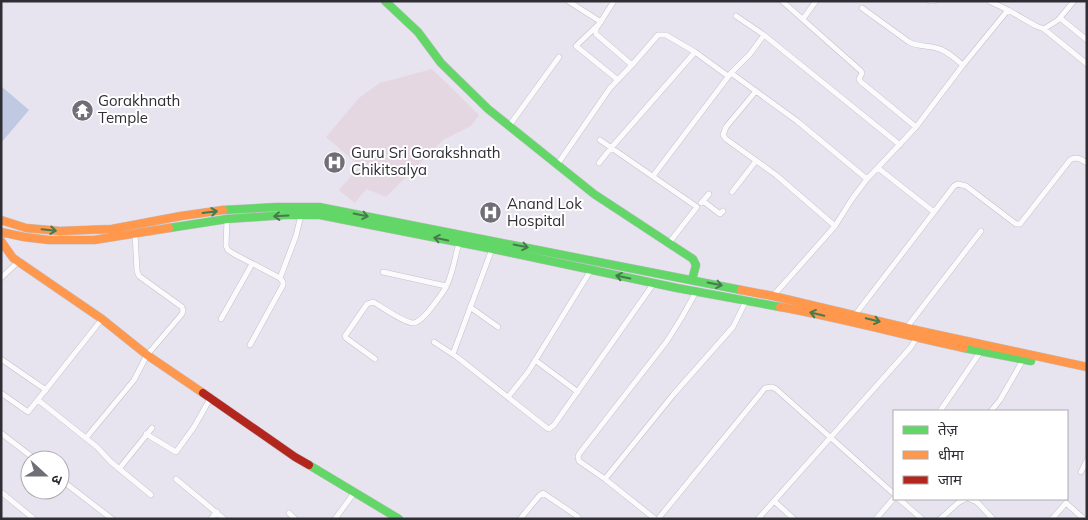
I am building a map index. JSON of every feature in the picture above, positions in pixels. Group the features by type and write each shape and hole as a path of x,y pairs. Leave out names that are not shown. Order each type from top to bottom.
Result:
{"main road":[{"path":"385,1 418,32 440,63 488,109 594,194 695,262 692,280"},
{"path":"2,222 26,228 60,232 112,229 225,210 314,206 773,296 907,328 918,334 1023,360 1085,367"},
{"path":"1,232 49,240 94,240 136,232 227,220 285,215 320,215 696,292 804,311 1085,367"},
{"path":"1,241 18,262 102,319 147,355 295,457 399,519"}],"street":[{"path":"568,1 601,22"},
{"path":"614,1 596,29 596,34 632,64"},
{"path":"782,1 861,71 862,74 859,79 861,82 916,127"},
{"path":"803,19 816,1"},
{"path":"989,1 1044,29 1087,64"},
{"path":"1044,29 1060,18 1074,1"},
{"path":"862,8 914,45 942,49 963,65"},
{"path":"773,296 835,226 867,179 916,127 1008,10"},
{"path":"736,16 764,35 900,145"},
{"path":"1060,18 1087,40"},
{"path":"601,22 576,46 618,80"},
{"path":"557,165 602,99 658,35 662,34 695,52 756,91 797,121 867,179"},
{"path":"653,176 730,75 750,54 764,35"},
{"path":"598,163 695,52"},
{"path":"509,126 559,57"},
{"path":"756,91 726,126 723,135 776,175 835,226"},
{"path":"600,140 698,208"},
{"path":"855,316 954,186 961,184 966,186 1018,225 1070,160 1079,158 1087,163"},
{"path":"732,192 756,161"},
{"path":"878,168 934,212"},
{"path":"669,243 708,194"},
{"path":"703,201 720,214 723,211"},
{"path":"280,278 296,236 301,215"},
{"path":"227,220 226,246 234,254 280,278 283,282 250,345"},
{"path":"907,328 981,231"},
{"path":"86,438 134,380 147,355 183,311 182,307 139,276 137,271 136,232"},
{"path":"374,359 345,336 367,304 376,303 412,323 422,319 437,301 446,286 460,243"},
{"path":"453,354 492,249"},
{"path":"1,278 18,262"},
{"path":"221,318 252,264"},
{"path":"508,397 535,360 592,270"},
{"path":"384,272 446,286"},
{"path":"434,342 453,354 546,428 550,429 654,283"},
{"path":"696,292 667,341 579,454 579,461 657,519 765,388 772,387 893,495"},
{"path":"605,479 673,395 733,327 746,301"},
{"path":"470,307 498,327"},
{"path":"1,393 28,412 102,319"},
{"path":"758,519 911,347 918,334"},
{"path":"944,410 981,351"},
{"path":"1,359 46,390"},
{"path":"535,360 578,392"},
{"path":"992,410 1000,400 1023,360"},
{"path":"146,434 176,452 194,427 210,399"},
{"path":"38,400 97,446 111,462 151,495"},
{"path":"119,469 152,428"},
{"path":"1,433 23,450"},
{"path":"1080,472 1087,460"},
{"path":"176,479 224,519"},
{"path":"70,487 112,519"},
{"path":"1,492 34,519"},
{"path":"335,519 354,493"},
{"path":"520,519 538,496 543,493 579,519"},
{"path":"876,519 893,497"},
{"path":"900,500 922,519"},
{"path":"940,519 963,500"},
{"path":"972,500 977,502 992,519"},
{"path":"774,501 794,519"},
{"path":"1052,519 1066,503 1084,519"},
{"path":"211,519 216,512"},
{"path":"289,513 295,519"}],"shaded area":[{"path":"432,69 479,115 471,126 443,140 386,197 366,189 355,203 339,190 360,166 326,137 359,98 380,83"}],"water":[{"path":"1,86 29,110 1,143"}],"traffic: fast":[{"path":"385,1 418,32 441,63 488,109 594,194 693,259 696,265 692,280"},
{"path":"223,210 319,207 741,290"},
{"path":"169,228 227,219 285,215 320,215 677,288 780,307"},
{"path":"964,348 1031,361"},
{"path":"309,465 399,519"}],"traffic: slow":[{"path":"1,220 26,228 60,231 112,229 223,210"},
{"path":"1,232 49,240 94,240 169,228"},
{"path":"1,241 13,258 102,319 147,355 203,393"},
{"path":"741,290 1087,367"},
{"path":"780,307 964,348"}],"traffic: jam":[{"path":"203,393 309,465"}],"place":[{"name":"Gorakhnath Temple","path":"82,110"},
{"name":"Guru Sri Gorakshnath Chikitsalya","path":"335,162"},
{"name":"Anand Lok Hospital","path":"491,213"}]}
